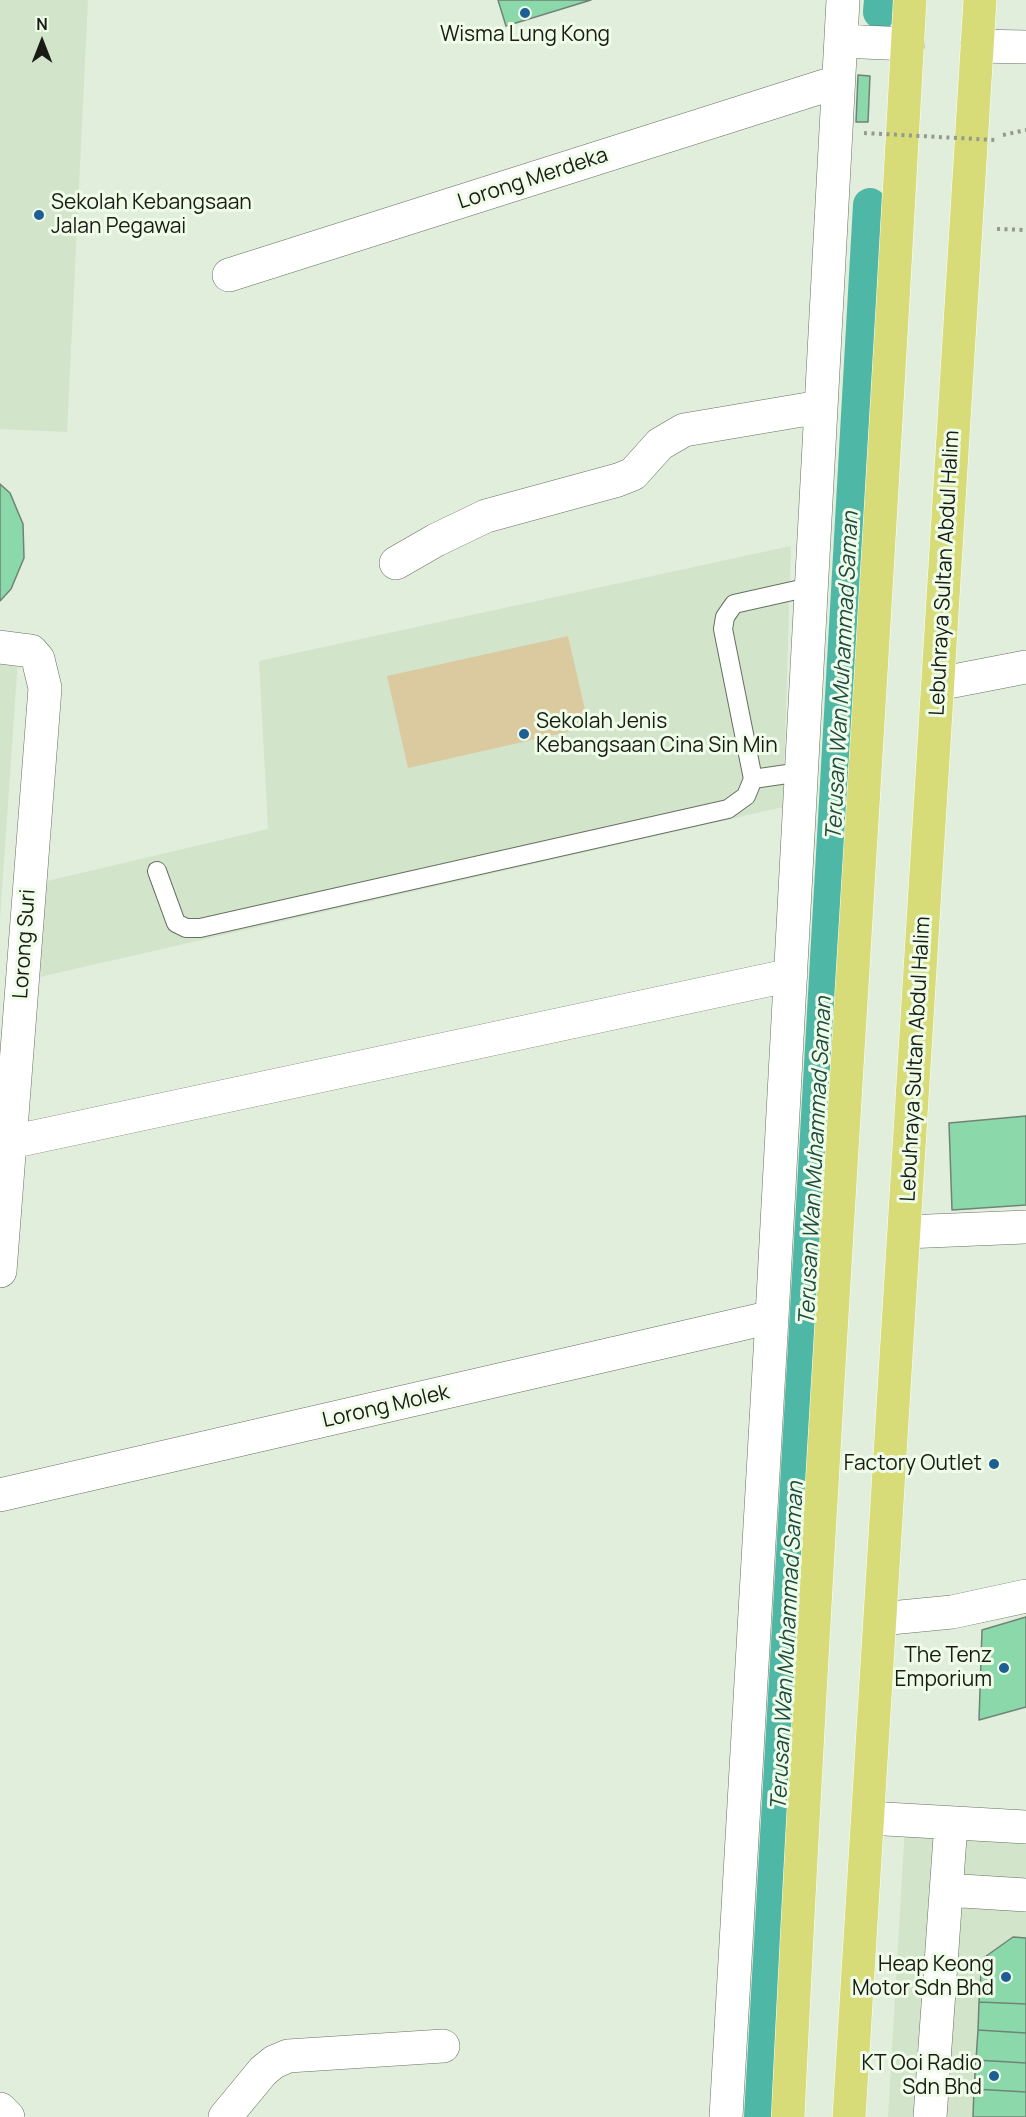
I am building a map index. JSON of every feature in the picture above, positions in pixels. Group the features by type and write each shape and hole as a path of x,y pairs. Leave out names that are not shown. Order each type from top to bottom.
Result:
{"main road":[{"path":"788,2117 826,1388 910,0"},
{"name":"Lebuhraya Sultan Abdul Halim","path":"849,2117 980,0"}],"street":[{"path":"726,2117 791,975 843,0"},
{"path":"841,41 908,44"},
{"path":"977,46 1026,47"},
{"name":"Lorong Merdeka","path":"229,275 837,82"},
{"path":"396,563 436,540 486,516 633,474 660,444 684,430 820,408"},
{"name":"Lorong Suri","path":"0,647 30,651 38,659 45,688 0,1271"},
{"path":"938,684 1026,667"},
{"path":"11,1142 791,975"},
{"path":"905,1232 1026,1227"},
{"name":"Lorong Molek","path":"0,1495 772,1317"},
{"path":"880,1619 952,1612 1026,1596"},
{"path":"867,1818 1026,1827"},
{"path":"930,2117 951,1823"},
{"path":"946,1890 1026,1895"},
{"path":"225,2117 263,2071 274,2062 288,2056 442,2046"},
{"path":"0,2109 8,2117"}],"lane":[{"path":"157,871 176,923 186,928 200,928 728,810 746,796 753,779 723,629 725,617 734,604 810,587"},
{"path":"753,779 801,772"}],"path":[{"path":"1001,136 1026,130"},
{"path":"864,133 995,140"},
{"path":"997,229 1026,230"}],"shaded area":[{"name":"Sekolah Kebangsaan Jalan Pegawai","path":"0,0 88,0 67,432 0,429"},
{"name":"Sekolah Jenis Kebangsaan Cina Sin Min","path":"791,546 783,807 31,979 43,882 268,829 259,661"},
{"path":"568,636 589,727 408,768 387,676"},
{"path":"0,658 18,659 0,919"},
{"path":"906,1808 1026,1815 1026,2117 888,2117"}],"building":[{"name":"Wisma Lung Kong","path":"498,0 591,0 506,26"},
{"path":"858,75 870,76 868,122 856,122"},
{"path":"0,484 10,493 23,524 24,558 11,589 0,601"},
{"path":"1026,1116 1026,1205 952,1210 949,1123"},
{"name":"The Tenz Emporium","path":"1026,1617 1026,1707 979,1720 982,1630"},
{"path":"1013,1937 1026,1938 1026,2004 979,2002 982,1959"},
{"path":"979,2002 1026,2004 1026,2033 978,2030"},
{"path":"978,2030 1026,2033 1026,2063 976,2060"},
{"path":"976,2060 1026,2063 1026,2092 974,2089"},
{"path":"974,2089 1026,2092 1026,2117 973,2117"}],"waterway":[{"name":"Terusan Wan Muhammad Saman","path":"880,12 881,0"},
{"name":"Terusan Wan Muhammad Saman","path":"761,2117 870,205"}],"place":[{"name":"Wisma Lung Kong","path":"525,13"},
{"name":"Sekolah Kebangsaan Jalan Pegawai","path":"39,215"},
{"name":"Sekolah Jenis Kebangsaan Cina Sin Min","path":"524,734"},
{"name":"Factory Outlet","path":"994,1464"},
{"name":"The Tenz Emporium","path":"1004,1668"},
{"name":"Heap Keong Motor Sdn Bhd","path":"1006,1977"},
{"name":"KT Ooi Radio Sdn Bhd","path":"994,2076"}]}
